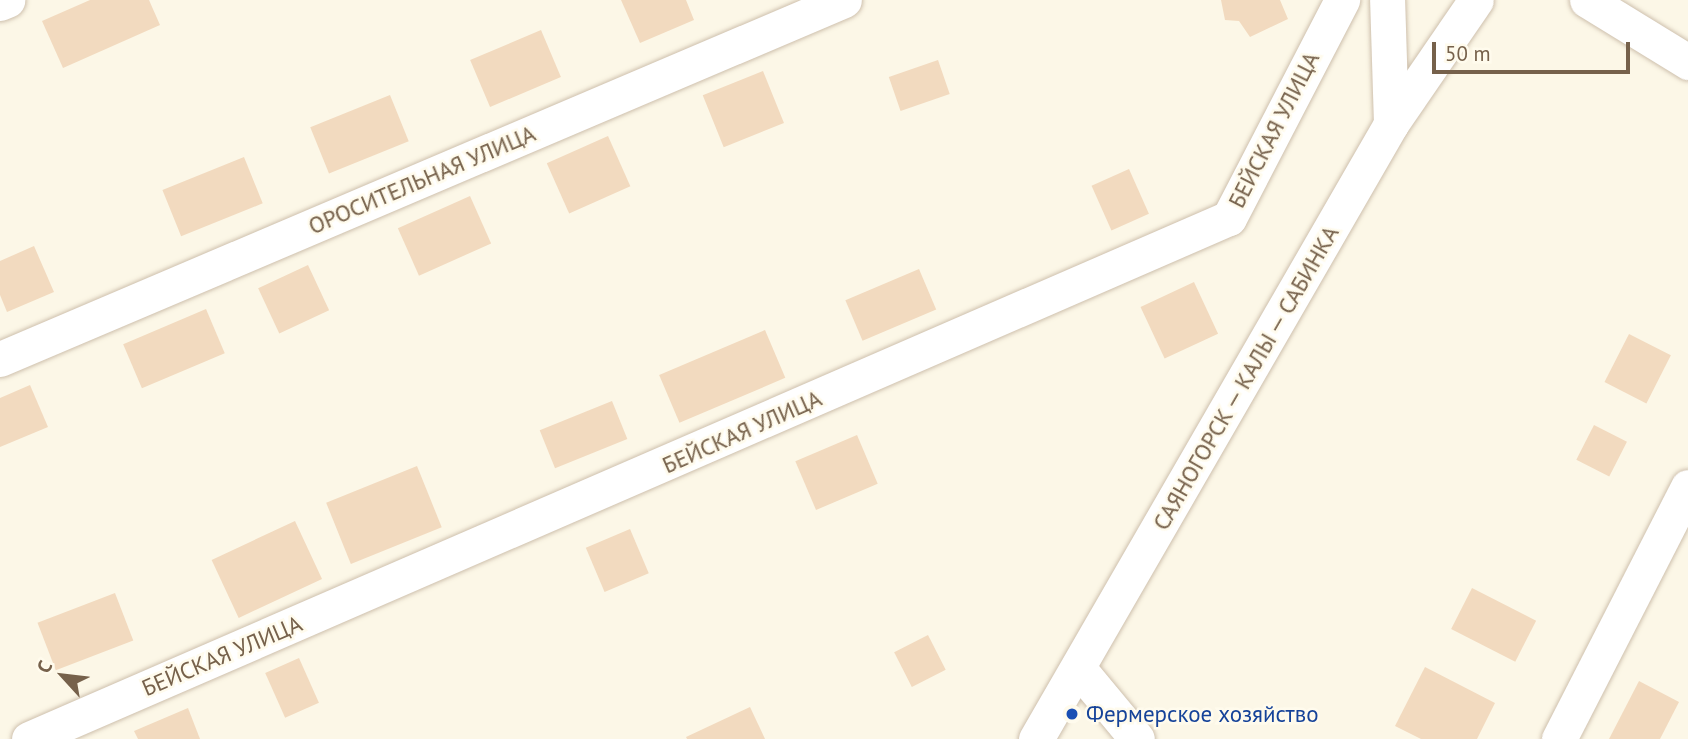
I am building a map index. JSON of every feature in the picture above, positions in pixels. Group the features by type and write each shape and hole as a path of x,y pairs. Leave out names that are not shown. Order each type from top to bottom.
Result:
{"street":[{"path":"0,3 7,0"},
{"name":"ОРОСИТЕЛЬНАЯ УЛИЦА","path":"0,359 844,0"},
{"name":"БЕЙСКАЯ УЛИЦА","path":"29,739 1229,218 1342,0"},
{"path":"1387,0 1391,124"},
{"name":"САЯНОГОРСК — КАЛЫ — САБИНКА","path":"1036,739 1391,124 1476,0"},
{"path":"1587,0 1688,62"},
{"path":"1559,739 1688,487"},
{"path":"1077,668 1137,739"}],"building":[{"path":"90,0 149,0 160,25 63,68 42,21"},
{"path":"621,0 686,0 694,20 640,43"},
{"path":"1221,0 1280,0 1288,19 1250,37 1239,21 1225,20"},
{"path":"541,30 561,77 490,107 470,60"},
{"path":"938,60 950,94 901,111 889,77"},
{"path":"763,71 784,123 724,147 703,95"},
{"path":"390,95 409,141 329,174 310,127"},
{"path":"608,136 630,186 569,213 547,163"},
{"path":"244,157 263,203 181,236 162,190"},
{"path":"1129,169 1149,214 1111,230 1092,186"},
{"path":"470,196 491,244 419,276 398,228"},
{"path":"34,246 54,292 7,312 0,295 0,261"},
{"path":"308,265 329,310 279,334 258,288"},
{"path":"919,269 936,310 863,341 845,300"},
{"path":"1194,282 1218,334 1165,359 1141,307"},
{"path":"206,309 225,353 142,388 123,344"},
{"path":"765,330 785,378 679,423 659,375"},
{"path":"1629,334 1671,355 1646,403 1604,382"},
{"path":"30,385 48,427 0,447 0,398"},
{"path":"612,401 627,439 555,468 540,430"},
{"path":"1594,425 1627,442 1609,477 1576,460"},
{"path":"857,435 878,484 816,510 795,461"},
{"path":"417,466 442,527 351,564 326,503"},
{"path":"295,521 322,579 239,618 212,560"},
{"path":"630,529 649,573 605,592 586,548"},
{"path":"1472,588 1536,621 1515,662 1451,629"},
{"path":"115,593 133,641 56,670 38,623"},
{"path":"928,635 946,670 912,687 894,652"},
{"path":"299,658 319,703 285,718 265,673"},
{"path":"1425,667 1495,703 1477,739 1421,739 1395,726"},
{"path":"1639,681 1679,702 1660,739 1609,739"},
{"path":"750,707 765,739 686,737"},
{"path":"188,708 200,739 138,739 134,731"}],"place":[{"name":"Фермерское хозяйство","path":"1072,714"}]}
